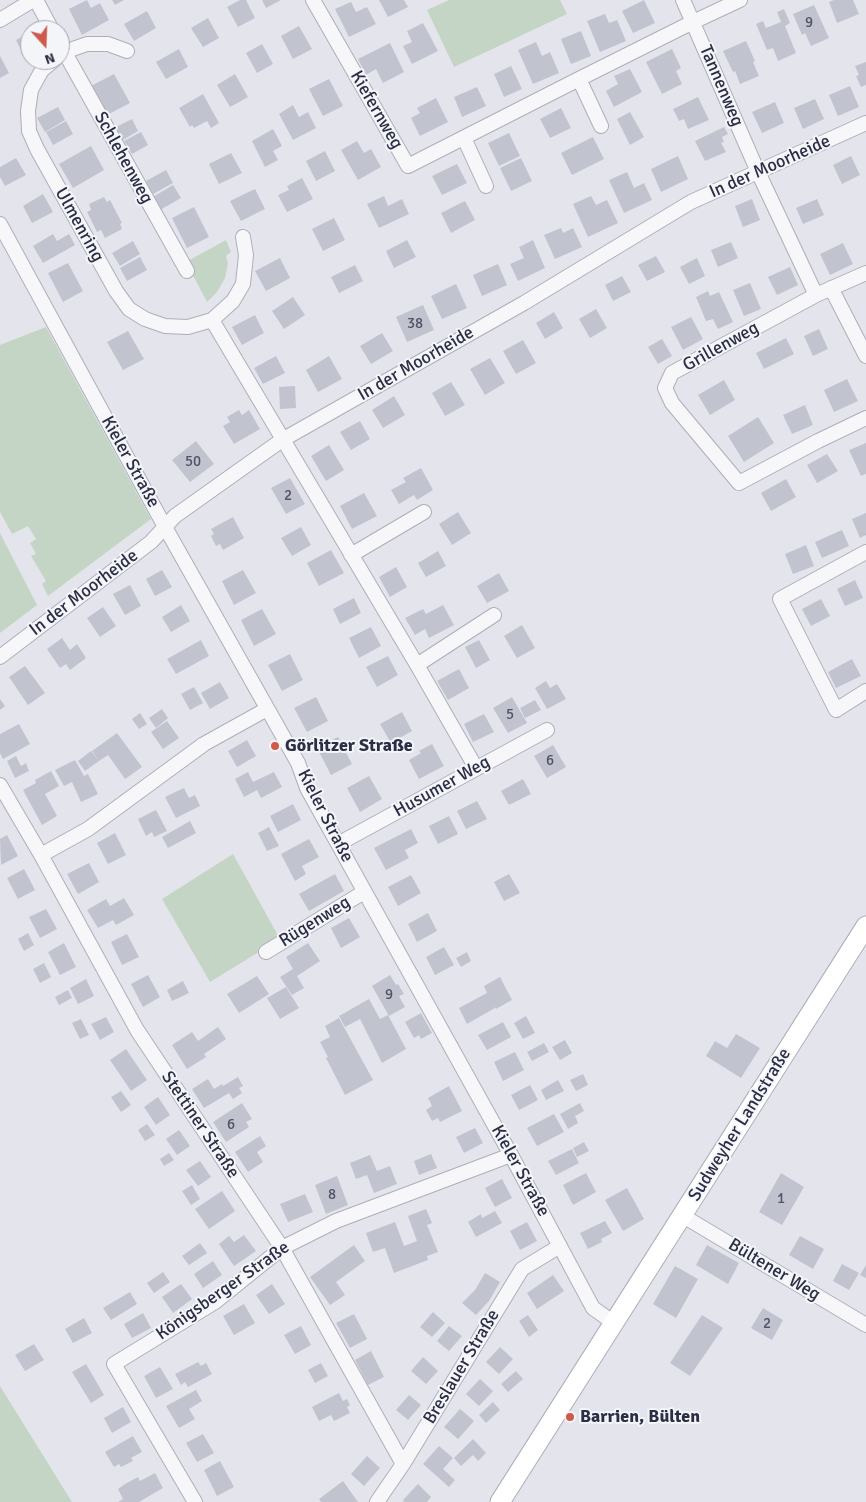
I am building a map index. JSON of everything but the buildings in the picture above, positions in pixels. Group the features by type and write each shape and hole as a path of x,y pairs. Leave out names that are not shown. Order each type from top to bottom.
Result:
{"main road":[{"name":"Sudweyher Landstraße","path":"500,1502 866,926"}],"street":[{"path":"0,20 34,0 46,20"},
{"name":"Kiefernweg","path":"313,0 408,166 740,0"},
{"name":"Tannenweg","path":"683,0 758,172 816,295"},
{"name":"Ulmenring","path":"70,50 87,44 108,44 127,51"},
{"name":"Ulmenring","path":"42,70 31,90 28,111 29,130 37,149 116,291 130,309 145,319 165,326 188,327 212,320 233,301 243,284 246,255 243,237"},
{"name":"Schlehenweg","path":"70,70 187,271"},
{"path":"579,79 600,126"},
{"name":"In der Moorheide","path":"0,657 152,542 175,516 282,440 524,303 691,202 866,123"},
{"path":"464,138 486,186"},
{"name":"Kieler Straße","path":"0,224 165,526 298,763 306,788 511,1154 592,1308 614,1323"},
{"name":"Grillenweg","path":"866,273 816,295 672,373 665,388 672,403 739,482 866,418"},
{"path":"831,288 866,356"},
{"path":"212,320 476,768"},
{"path":"350,555 424,512"},
{"path":"866,552 780,599 836,710 866,690"},
{"path":"417,665 494,615"},
{"path":"41,855 88,829 204,744 267,709"},
{"name":"Husumer Weg","path":"338,844 547,730"},
{"name":"Stettiner Straße","path":"0,785 41,855 137,1030 282,1248 403,1464"},
{"name":"Rügenweg","path":"266,952 364,892"},
{"name":"Königsberger Straße","path":"195,1502 114,1364 215,1302 282,1248 336,1221 511,1154"},
{"name":"Bültener Weg","path":"683,1216 866,1325"},
{"name":"Breslauer Straße","path":"377,1502 403,1464 522,1269 560,1246"}],"green space":[{"path":"449,0 560,0 567,14 454,67 427,10"},
{"path":"226,240 231,252 226,256 228,263 225,278 217,292 207,302 186,262"},
{"path":"46,327 151,519 48,596 42,584 46,581 31,556 36,554 30,543 36,539 28,526 12,534 0,512 0,345"},
{"path":"0,533 37,605 0,633"},
{"path":"233,854 280,939 210,982 162,899"},
{"path":"0,1386 72,1502 0,1502"}],"place":[{"name":"Görlitzer Straße","path":"275,746"},
{"name":"Barrien, Bülten","path":"570,1417"}]}
